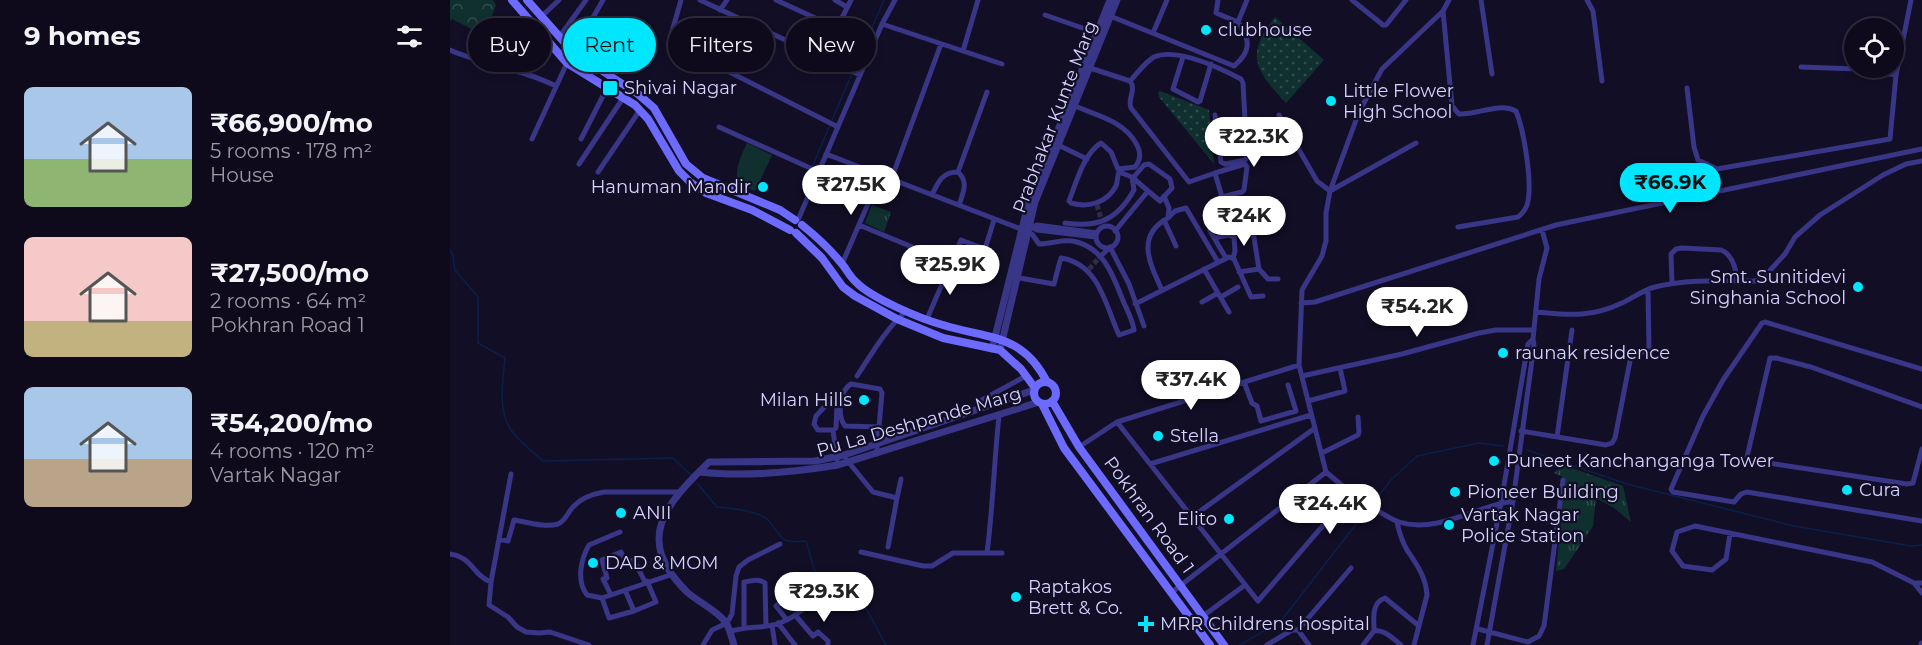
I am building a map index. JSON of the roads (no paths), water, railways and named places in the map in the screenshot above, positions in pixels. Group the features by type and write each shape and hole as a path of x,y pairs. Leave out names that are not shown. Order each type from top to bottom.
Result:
{"main road":[{"path":"512,0 563,58"},
{"path":"526,0 563,39"},
{"path":"581,72 640,110 648,119 679,171 690,182 706,193 752,210 793,232 822,258 843,287 855,296 897,319 943,338 996,349 1011,358 1026,376 1034,389 1034,397 1041,403 1052,401 1056,390 1052,384 1047,382 1041,382 1034,389"},
{"path":"605,72 638,94 654,108 678,152 686,164 695,171 718,185 780,210 798,222 818,238 856,282 867,291 943,326 998,339 1018,347 1041,370 1047,382"},
{"path":"752,210 756,200"},
{"path":"793,232 789,225 798,222"},
{"name":"Pokhran Road 1","path":"1052,401 1078,447 1224,645"},
{"name":"Pokhran Road 1","path":"1041,403 1064,448 1210,645"}],"street":[{"path":"542,16 559,0"},
{"path":"560,36 586,0"},
{"path":"592,18 603,0"},
{"path":"681,0 671,35 674,44 838,127"},
{"path":"700,0 786,40"},
{"path":"720,10 727,0"},
{"path":"776,0 815,18"},
{"path":"835,0 848,7"},
{"path":"842,18 851,0"},
{"path":"963,51 978,0"},
{"name":"Prabhakar Kunte Marg","path":"996,349 1013,276 1031,228 1035,202 1110,0"},
{"name":"Prabhakar Kunte Marg","path":"1086,67 1117,0"},
{"path":"1154,33 1167,0"},
{"path":"1110,16 1234,66 1247,50 1248,40 1238,22 1216,13 1218,0"},
{"path":"1238,22 1248,0"},
{"path":"1352,0 1383,25 1386,25 1406,0"},
{"path":"1395,0 1402,5"},
{"path":"1449,0 1443,11 1382,69 1359,112 1330,191 1326,213 1326,241 1322,256 1302,290 1299,365 1326,472 1351,493 1397,522 1411,525 1455,520 1501,503 1513,501"},
{"path":"1481,0 1492,74"},
{"path":"1587,0 1593,11 1602,81"},
{"path":"1904,35 1911,0"},
{"path":"798,222 893,1"},
{"path":"1443,11 1452,106 1458,114 1508,107 1516,111 1522,127 1528,175 1528,201 1524,212 1518,217 1458,227"},
{"path":"1046,15 1098,33"},
{"path":"882,24 1002,64"},
{"path":"891,180 941,44"},
{"path":"450,50 534,75 556,86"},
{"path":"1130,81 1155,57 1170,55 1211,64 1241,79 1244,83 1247,157 1245,160 1225,164 1221,162 1215,115"},
{"path":"1183,57 1173,89 1198,102 1211,64"},
{"path":"1801,66 1844,68"},
{"path":"1086,67 1130,81 1133,88 1129,104 1131,108 1189,182 1215,173 1245,164 1247,167 1244,192 1222,196 1215,173"},
{"path":"532,139 563,71"},
{"path":"854,72 860,75"},
{"path":"1688,88 1694,147 1698,160 1717,169 1890,139 1896,78"},
{"path":"581,139 607,88"},
{"path":"958,172 987,92"},
{"path":"579,164 622,98"},
{"path":"1065,223 1088,226 1108,219 1120,211 1134,190 1132,177 1119,172 1115,187 1103,200 1096,204 1079,206 1070,202 1096,146 1101,143 1111,152 1118,169 1130,169 1139,163 1139,149 1125,129 1071,105"},
{"path":"598,172 640,110"},
{"path":"1279,115 1317,180 1330,191"},
{"path":"719,127 819,172"},
{"path":"1330,191 1416,143"},
{"path":"1056,144 1088,159"},
{"path":"1301,303 1315,302 1556,225 1922,149"},
{"path":"826,154 994,220 1031,228 1096,235"},
{"path":"1536,312 1588,315 1622,303 1648,290 1672,284 1699,280 1756,281 1763,278 1785,254 1795,237 1820,215 1883,175 1906,164 1922,161"},
{"path":"1149,164 1170,180 1172,188 1160,201 1148,191 1133,178 1144,165 1149,164"},
{"path":"932,195 942,177 958,172"},
{"path":"958,172 964,179 965,187 959,205"},
{"path":"842,264 880,176"},
{"path":"1115,231 1148,191"},
{"path":"1164,196 1169,208 1166,219 1176,246"},
{"path":"1162,290 1150,264 1149,236 1157,224 1175,212 1186,208 1218,262"},
{"path":"1226,258 1210,231 1210,224 1213,218 1244,218 1252,225 1259,268 1268,279 1278,279"},
{"path":"927,319 961,240 985,249 994,220"},
{"path":"1096,235 1103,224 1115,231 1117,240 1100,257"},
{"path":"859,225 975,273"},
{"path":"1013,276 1054,284 1060,260 1068,259 1089,269 1094,276 1119,335 1134,330 1106,262 1089,247 1076,242 1057,240 1040,244 1032,234 1031,228"},
{"path":"1487,645 1513,501 1534,345 1539,279 1547,248 1542,230"},
{"path":"1096,235 1100,245 1110,247"},
{"path":"1214,238 1228,235 1233,237 1235,250 1233,258 1251,297 1263,296"},
{"path":"1110,247 1129,284 1144,327"},
{"path":"1672,284 1671,254 1672,251 1682,248 1726,252 1735,267 1737,280"},
{"path":"1136,304 1226,258 1233,258"},
{"path":"1239,272 1259,268"},
{"path":"1204,269 1229,312"},
{"path":"1202,302 1238,287"},
{"path":"1521,431 1606,445 1612,443 1615,438 1631,356 1636,352 1645,352 1648,347 1648,290"},
{"path":"857,376 897,319 906,310"},
{"path":"1922,369 1765,322 1761,323 1723,380 1703,416 1671,489 1673,492 1734,502 1741,494 1747,492 1922,521"},
{"path":"1302,376 1402,354 1479,333 1496,330 1534,330"},
{"path":"1557,437 1572,330"},
{"path":"1473,645 1478,629 1528,344 1533,339"},
{"path":"1922,407 1811,367 1770,358 1747,457 1749,460 1907,484 1913,483 1922,449"},
{"path":"1078,447 1117,422 1299,365"},
{"path":"1308,401 1345,391 1340,368"},
{"path":"980,401 1026,376"},
{"path":"1244,382 1252,403 1257,406 1264,429"},
{"path":"877,427 845,426 842,423 841,401 848,385 880,389 877,454"},
{"path":"1288,385 1298,419"},
{"name":"Pu La Deshpande Marg","path":"700,472 808,470 838,465 876,445 1034,389"},
{"path":"833,430 818,430 814,424 816,416 829,402 834,402 837,406 836,428 833,430 838,465"},
{"name":"Pu La Deshpande Marg","path":"727,623 687,591 673,574 661,555 658,537 661,520 680,492 709,462 815,461 877,454 1041,403"},
{"path":"1262,421 1296,411"},
{"path":"1150,464 1311,415"},
{"path":"987,553 999,416"},
{"path":"1322,453 1358,435 1358,417"},
{"path":"1117,422 1258,601 1351,493"},
{"path":"1192,517 1315,428"},
{"path":"846,459 873,492 897,498"},
{"path":"1171,593 1326,472"},
{"path":"511,474 491,582 489,605 508,617 517,627 532,633 550,632 589,645"},
{"path":"888,547 901,479"},
{"path":"1478,629 1528,642 1539,636 1544,626 1563,480"},
{"path":"499,539 508,541 514,520 547,525 557,524 564,520 573,506 581,499 594,494 680,492"},
{"path":"1397,522 1403,542 1421,571 1427,586 1427,595 1414,645"},
{"path":"1730,534 1726,559 1713,570 1683,566 1672,550 1677,532 1695,526 1872,562 1914,583 1922,592"},
{"path":"620,532 589,544 581,565 582,588 587,595 602,598 673,574"},
{"path":"703,645 712,630 727,623 732,614 736,576 740,567 748,560 780,544"},
{"path":"602,598 609,618 656,602 634,560 626,562 621,552 602,560 607,578 603,579 611,595"},
{"path":"861,552 923,566 932,566 953,553 1002,552"},
{"path":"450,554 464,558 478,574 491,582"},
{"path":"1267,645 1292,630 1298,630 1351,568"},
{"path":"729,632 744,627 772,625 787,620 795,615 823,593 810,578 776,606 787,620"},
{"path":"744,627 744,582 755,580 765,583 775,645"},
{"path":"1914,583 1922,583"},
{"path":"1203,616 1245,585"},
{"path":"625,590 634,611"},
{"path":"1363,645 1374,631 1374,608 1377,602 1385,598 1419,626"},
{"path":"795,615 813,636 818,632 828,641 828,645"},
{"path":"727,623 734,645"},
{"path":"772,625 795,645"},
{"path":"1298,630 1309,645"},
{"path":"1374,631 1383,631 1401,645"}],"waterway":[{"path":"832,120 884,0"},
{"path":"813,165 830,125"},
{"path":"450,249 455,270 478,297 478,343 505,358 503,411 509,427 525,445 543,461 673,458 691,475"},
{"path":"1374,502 1390,481 1417,456 1479,443 1503,446"},
{"path":"1527,450 1627,484 1794,526 1911,546 1922,545"},
{"path":"697,483 717,507 758,514 768,520 785,540 806,541 814,569 820,579 836,592 863,603 886,645"},
{"path":"1240,645 1281,621 1367,510"}],"tunnel":[{"path":"1097,205 1102,222"},
{"path":"1089,269 1100,257"}],"place":[{"name":"clubhouse","path":"1206,30"},
{"name":"Shivai Nagar","path":"610,88"},
{"name":"Little Flower High School","path":"1331,101"},
{"name":"Hanuman Mandir","path":"763,187"},
{"name":"Smt. Sunitidevi Singhania School","path":"1858,287"},
{"name":"raunak residence","path":"1503,353"},
{"name":"Milan Hills","path":"864,400"},
{"name":"Stella","path":"1158,436"},
{"name":"Puneet Kanchanganga Tower","path":"1494,461"},
{"name":"Cura","path":"1847,490"},
{"name":"Pioneer Building","path":"1455,492"},
{"name":"ANII","path":"621,513"},
{"name":"Elito","path":"1229,519"},
{"name":"Vartak Nagar Police Station","path":"1449,525"},
{"name":"DAD & MOM","path":"593,563"},
{"name":"Raptakos Brett & Co.","path":"1016,597"},
{"name":"MRR Childrens hospital","path":"1146,624"}]}
